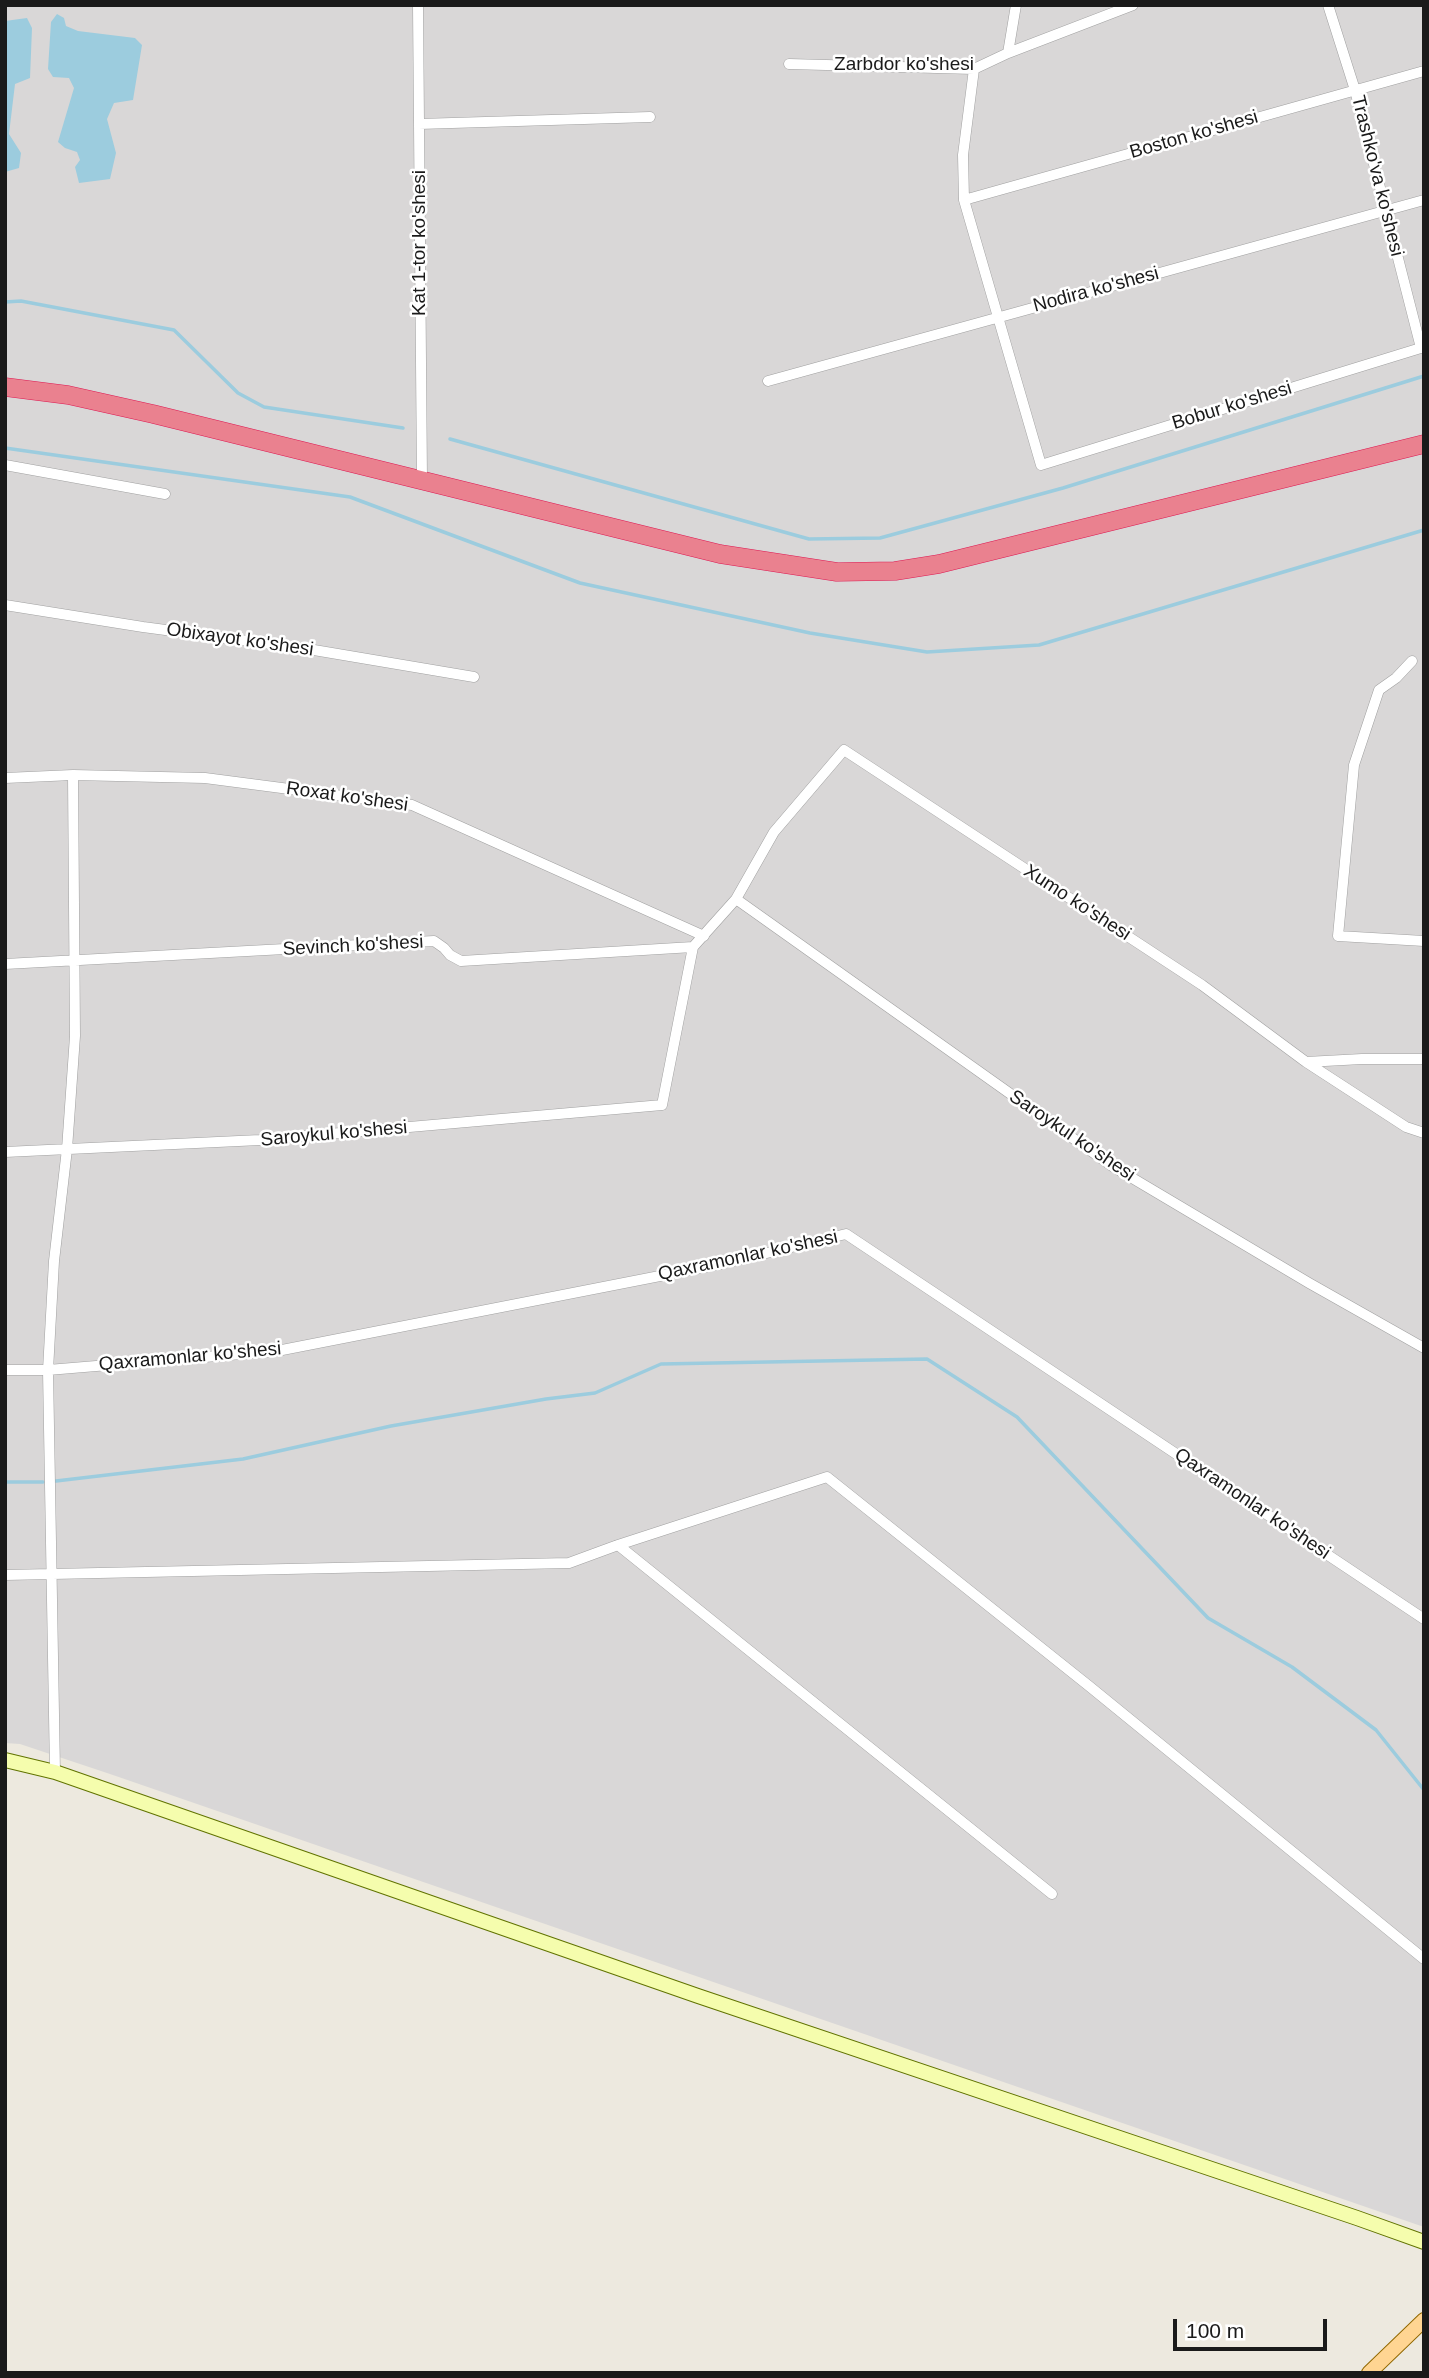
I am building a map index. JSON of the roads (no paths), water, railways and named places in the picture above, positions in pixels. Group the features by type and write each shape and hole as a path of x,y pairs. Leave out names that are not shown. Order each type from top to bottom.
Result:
{"highway":[{"path":"5,387 68,396 153,414 720,554 837,572 870,572 939,564 990,553 1424,444"}],"main road":[{"path":"1369,2373 1424,2320"}],"street":[{"name":"Kat 1-tor ko'shesi","path":"418,5 422,480"},
{"path":"1008,53 1016,5"},
{"name":"Zarbdor ko'shesi","path":"789,64 974,69 1008,53 1133,5"},
{"name":"Trashko'va ko'shesi","path":"1328,5 1355,90 1422,347"},
{"path":"974,69 963,155 964,200 997,317"},
{"name":"Boston ko'shesi","path":"964,200 1424,71"},
{"path":"419,124 650,117"},
{"name":"Nodira ko'shesi","path":"768,381 1424,200"},
{"name":"Bobur ko'shesi","path":"997,317 1041,466 1422,347"},
{"path":"5,465 165,494"},
{"name":"Obixayot ko'shesi","path":"5,605 142,627 309,649 474,677"},
{"path":"1412,661 1396,678 1378,690 1354,765 1338,936 1424,941"},
{"name":"Xumo ko'shesi","path":"736,899 774,832 844,750 1202,985 1306,1062 1406,1127 1424,1133"},
{"path":"55,1772 48,1370 54,1261 67,1149 75,1036 73,775"},
{"name":"Roxat ko'shesi","path":"5,778 73,775 205,778 412,805 704,936"},
{"path":"693,947 736,899"},
{"name":"Saroykul ko'shesi","path":"736,899 1112,1166 1424,1348"},
{"name":"Sevinch ko'shesi","path":"5,964 434,941 450,955 468,962 693,947"},
{"name":"Saroykul ko'shesi","path":"5,1152 260,1140 662,1105 693,947"},
{"path":"1306,1062 1424,1059"},
{"name":"Qaxramonlar ko'shesi","path":"5,1370 48,1370 277,1351 721,1264 846,1234 1424,1619"},
{"path":"5,1575 569,1563 827,1477 1424,1959"},
{"path":"618,1545 1052,1894"},
{"path":"5,1760 55,1772 698,1996 1424,2242"}],"water":[{"path":"57,14 64,18 66,26 78,31 135,38 142,45 133,100 114,103 107,119 116,153 110,179 79,183 75,167 80,160 77,152 58,142 74,88 69,78 53,77 48,69 51,22"},
{"path":"27,18 32,28 30,78 15,84 9,134 21,153 19,168 5,172 5,21"}],"waterway":[{"path":"5,302 21,301 174,330 238,393 264,407 403,428"},
{"path":"450,439 809,539 880,538 1063,488 1424,376"},
{"path":"5,448 350,497 580,583 810,633 927,652 1039,645 1424,530"},
{"path":"56,1481 243,1459 391,1426 595,1393 661,1364 927,1359 1017,1417 1208,1618 1292,1667 1376,1730 1424,1790"},
{"path":"5,1482 43,1482"}]}
